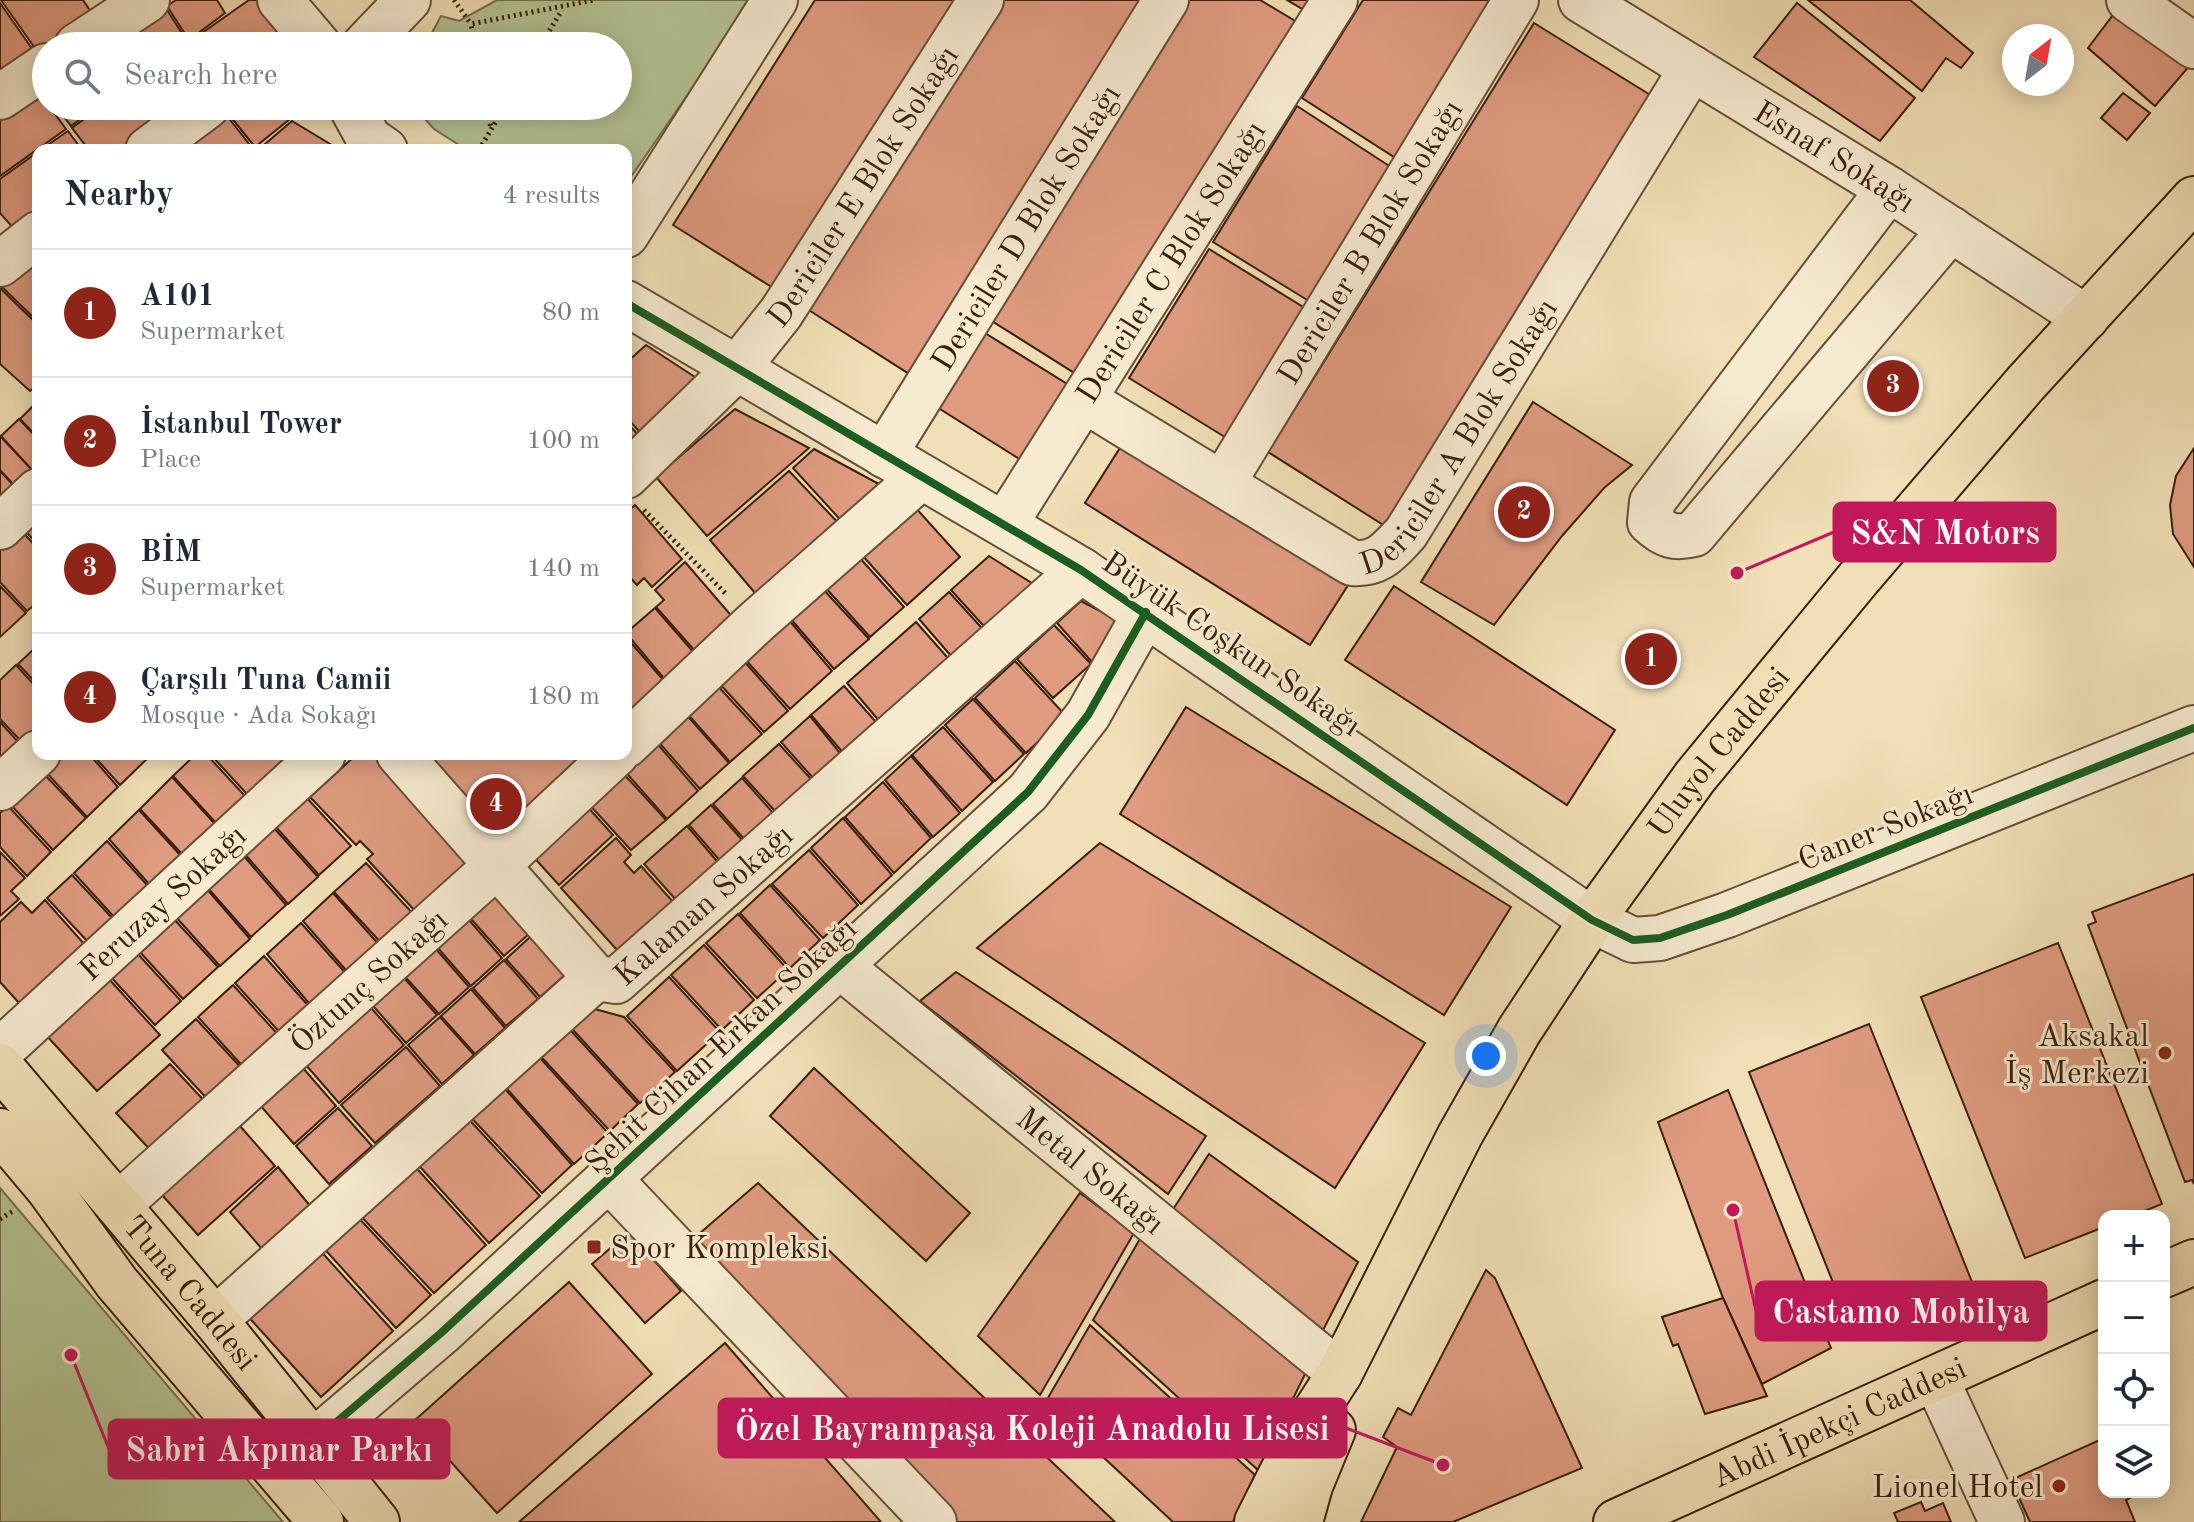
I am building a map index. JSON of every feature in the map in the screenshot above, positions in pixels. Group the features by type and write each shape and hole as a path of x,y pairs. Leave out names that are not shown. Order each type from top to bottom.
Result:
{"main road":[{"name":"Uluyol Caddesi","path":"1340,1373 1482,1096 1519,1031 1592,920 1695,777 1972,444 2194,199"},
{"name":"Tuna Caddesi","path":"0,1066 215,1320 377,1522"},
{"name":"Tuna Caddesi","path":"0,1131 48,1188 117,1283 321,1522"},
{"path":"2170,1272 2194,1262"},
{"name":"Abdi İpekçi Caddesi","path":"1616,1522 2098,1305"},
{"path":"1257,1522 1304,1429 1340,1373"},
{"path":"1300,1522 1310,1486 1339,1411 1340,1373"}],"street":[{"path":"98,32 147,0"},
{"path":"280,0 307,32"},
{"path":"377,32 408,0"},
{"path":"632,226 775,0"},
{"name":"Dericiler E Blok Sokağı","path":"738,367 781,313 981,0"},
{"name":"Dericiler D Blok Sokağı","path":"884,455 1166,0"},
{"name":"Dericiler C Blok Sokağı","path":"1005,524 1335,0"},
{"name":"Dericiler B Blok Sokağı","path":"1223,483 1516,0"},
{"path":"2129,0 2194,46"},
{"name":"Esnaf Sokağı","path":"1589,2 1889,189 2086,318"},
{"name":"Dericiler A Blok Sokağı","path":"1084,400 1352,563 1368,564 1383,558 1406,533 1692,68"},
{"path":"0,97 32,75"},
{"path":"156,144 188,120"},
{"path":"1889,189 1652,502 1650,522 1663,534 1680,538 1694,534 1951,229"},
{"path":"0,264 32,239"},
{"name":"Büyük Coşkun Sokağı","path":"632,306 1081,570 1592,920"},
{"path":"632,489 738,367"},
{"path":"632,739 755,623 921,477"},
{"path":"0,527 32,497"},
{"name":"Kalaman Sokağı","path":"215,1320 596,978 616,981 1081,570"},
{"name":"Şehit Cihan Erkan Sokağı","path":"279,1471 610,1180 1028,792 1088,715 1146,612"},
{"name":"Caner Sokağı","path":"1592,920 1633,940 1660,938 1727,915 2194,728"},
{"path":"0,788 32,759"},
{"name":"Feruzay Sokağı","path":"0,1051 316,760"},
{"path":"404,760 495,867 596,978"},
{"name":"Öztunç Sokağı","path":"118,1205 495,867 610,760"},
{"name":"Metal Sokağı","path":"841,967 1340,1373"},
{"path":"610,1180 934,1522"},
{"path":"1936,1379 2002,1522"}],"path":[{"path":"454,0 471,24 472,32"},
{"path":"471,24 562,9 594,0"},
{"path":"548,32 562,9"},
{"path":"489,120 491,129"},
{"path":"482,144 496,120"},
{"path":"632,491 755,623"}],"green space":[{"path":"497,0 753,0 632,175 632,144 458,144 426,120 632,120 632,32 432,32 441,16 459,21"},
{"path":"0,1188 283,1522 0,1522"}],"building":[{"path":"1,0 83,0 93,15 67,32 32,32 32,44"},
{"path":"176,0 217,0 225,13 200,32 184,32 167,6"},
{"path":"249,0 272,0 290,24 279,32 203,32"},
{"path":"815,0 962,0 778,291 673,225"},
{"path":"998,0 1149,0 911,375 804,307"},
{"path":"1178,0 1260,0 1307,28 1084,379 979,313"},
{"path":"1287,0 1325,0 1314,16"},
{"path":"1363,0 1507,0 1405,164 1302,98"},
{"path":"1808,0 1910,0 1973,53 1961,68 1946,58 1922,91"},
{"path":"0,3 32,49 32,55 0,75"},
{"path":"1797,3 1915,98 1880,141 1754,57"},
{"path":"165,7 181,32 137,32 134,28"},
{"path":"2119,7 2192,63 2155,106 2088,48"},
{"path":"1534,23 1652,96 1385,526 1268,452"},
{"path":"2123,93 2150,113 2127,140 2101,118"},
{"path":"32,95 32,120 59,120 66,129 45,144 32,144 32,153 0,176 0,116"},
{"path":"1297,106 1400,173 1317,306 1213,242"},
{"path":"83,120 160,120 128,144 84,144 72,128"},
{"path":"204,120 230,120 249,144 194,144 186,134"},
{"path":"233,120 289,120 259,144 253,144"},
{"path":"292,121 330,144 265,144"},
{"path":"68,131 78,144 49,144"},
{"path":"32,156 32,216 14,229 0,213 0,179"},
{"path":"1209,249 1313,313 1233,442 1129,378"},
{"path":"32,256 32,316 0,285"},
{"path":"0,288 32,319 32,390 30,391 0,364"},
{"path":"972,325 1077,390 1029,465 924,399"},
{"path":"646,345 710,387 649,442 632,424 632,358"},
{"path":"1533,402 1632,465 1604,488 1562,536 1494,625 1421,582"},
{"path":"32,407 32,432 20,419"},
{"path":"735,409 809,448 707,536 656,477"},
{"path":"19,419 32,433 32,470 1,436"},
{"path":"632,428 647,444 632,458"},
{"path":"0,436 32,470 15,486 0,470"},
{"path":"1125,440 1350,582 1310,645 1085,503"},
{"path":"2194,448 2194,567 2173,534 2170,505 2176,476"},
{"path":"814,449 890,490 847,527 793,468"},
{"path":"0,471 14,486 0,499"},
{"path":"789,471 844,529 761,600 710,540"},
{"path":"635,505 682,559 652,587 644,578 637,585 632,580 632,508"},
{"path":"914,506 960,557 907,605 861,554"},
{"path":"32,514 32,538 20,525"},
{"path":"18,527 32,542 32,607 27,611 0,582 0,544"},
{"path":"858,556 904,607 870,637 824,586"},
{"path":"989,556 1041,589 991,634 951,590"},
{"path":"685,562 741,627 703,660 656,607 664,600 655,590"},
{"path":"0,586 26,613 0,637"},
{"path":"1394,586 1615,730 1567,805 1345,660"},
{"path":"822,588 869,639 834,669 789,617"},
{"path":"949,592 989,636 958,664 919,619"},
{"path":"1081,601 1131,627 1092,662 1057,623"},
{"path":"655,608 702,662 672,688 632,640 632,628"},
{"path":"788,619 832,671 790,709 744,658"},
{"path":"916,622 955,666 886,729 847,683"},
{"path":"1054,625 1091,664 1053,698 1017,659"},
{"path":"632,644 671,689 638,717 632,710"},
{"path":"32,651 32,679 18,664"},
{"path":"743,660 788,711 764,732 718,682"},
{"path":"1015,661 1066,716 1026,753 975,698"},
{"path":"16,665 32,682 32,733 22,742 0,719 0,680"},
{"path":"716,684 762,734 730,762 685,711"},
{"path":"844,686 884,731 850,761 811,715"},
{"path":"973,699 1024,754 995,781 945,725"},
{"path":"1186,707 1511,907 1444,1015 1120,814"},
{"path":"684,712 729,763 700,789 655,738"},
{"path":"810,716 848,763 821,787 781,742"},
{"path":"0,722 20,744 0,762"},
{"path":"943,727 993,782 962,811 912,755"},
{"path":"654,740 698,791 667,819 622,768"},
{"path":"779,744 820,789 784,821 743,776"},
{"path":"911,756 960,813 933,837 885,780"},
{"path":"57,760 94,760 118,787 87,817 45,771"},
{"path":"97,760 146,760 120,785"},
{"path":"190,760 212,760 245,796 216,823 173,776"},
{"path":"216,760 284,760 247,794"},
{"path":"350,760 392,760 480,856 417,913 367,859 373,854 360,841 356,845 310,797"},
{"path":"416,760 575,760 579,764 491,843"},
{"path":"620,770 666,820 631,850 586,801"},
{"path":"43,773 86,818 53,850 10,804"},
{"path":"172,777 215,824 182,854 140,809"},
{"path":"742,778 782,823 753,849 713,804"},
{"path":"883,782 931,838 894,873 845,817"},
{"path":"306,797 351,846 319,875 275,826"},
{"path":"583,802 613,835 559,885 529,852"},
{"path":"711,805 751,850 729,871 689,825"},
{"path":"8,806 51,852 27,876 0,847 0,813"},
{"path":"139,810 181,856 149,884 109,839"},
{"path":"843,818 892,875 861,904 811,848"},
{"path":"687,826 727,873 685,910 644,864"},
{"path":"273,827 318,877 288,904 244,853"},
{"path":"616,838 631,855 624,862 634,873 641,866 682,912 627,961 561,888"},
{"path":"107,841 148,886 115,918 74,873"},
{"path":"1100,843 1425,1043 1335,1188 977,948"},
{"path":"809,850 858,905 823,938 772,884"},
{"path":"0,852 25,878 11,891 19,899 0,916"},
{"path":"243,855 286,905 251,937 207,887"},
{"path":"366,863 416,917 384,946 334,892"},
{"name":"Aksakal İş Merkezi","path":"2194,874 2194,1184 2192,1180 2185,1182 2088,925 2096,922 2092,912"},
{"path":"72,875 113,919 88,942 47,898"},
{"path":"498,881 538,926 504,956 464,911"},
{"path":"770,885 820,940 790,968 740,913"},
{"path":"206,888 250,939 220,966 175,916"},
{"path":"333,893 382,948 351,976 303,921"},
{"path":"45,900 85,945 20,1004 0,982 0,922 21,902 32,913"},
{"path":"462,912 502,958 471,986 431,940"},
{"path":"738,914 788,970 757,998 706,943"},
{"path":"173,918 218,967 183,999 138,950"},
{"path":"301,923 349,977 314,1009 267,954"},
{"path":"540,928 574,967 540,997 506,959"},
{"path":"429,941 469,987 439,1014 398,969"},
{"path":"2058,943 2162,1204 2147,1210 2098,1210 2098,1229 2025,1258 1921,997"},
{"path":"704,945 754,1000 722,1030 671,975"},
{"path":"136,952 181,1001 155,1025 110,976"},
{"path":"264,956 313,1011 284,1037 235,983"},
{"path":"504,960 538,999 506,1026 473,988"},
{"path":"397,970 437,1015 406,1043 366,998"},
{"path":"956,972 1206,1136 1168,1194 920,1001"},
{"path":"669,977 720,1032 677,1071 627,1016"},
{"path":"108,978 160,1035 97,1091 46,1035"},
{"path":"233,985 282,1039 247,1071 198,1017"},
{"path":"471,989 505,1028 475,1054 441,1016"},
{"path":"364,1000 404,1045 339,1103 299,1057"},
{"path":"580,1005 624,1017 675,1072 640,1103 564,1020"},
{"path":"440,1017 474,1055 442,1084 408,1045"},
{"path":"196,1019 245,1072 211,1103 162,1050"},
{"path":"562,1021 638,1104 610,1131 533,1048"},
{"path":"1869,1024 1976,1292 1856,1340 1749,1072"},
{"path":"406,1047 440,1086 375,1143 341,1105"},
{"path":"532,1049 608,1133 574,1164 499,1080"},
{"path":"296,1060 336,1106 294,1144 253,1097"},
{"path":"170,1064 209,1106 155,1155 116,1113"},
{"path":"814,1068 970,1213 926,1261 770,1116"},
{"path":"498,1081 572,1165 542,1193 465,1111"},
{"path":"1728,1090 1831,1348 1762,1384 1723,1298 1658,1122"},
{"path":"338,1108 372,1146 329,1184 296,1146"},
{"path":"463,1113 540,1196 489,1243 413,1159"},
{"path":"233,1118 275,1166 198,1235 154,1186"},
{"path":"1209,1154 1358,1262 1320,1336 1170,1214"},
{"path":"410,1161 486,1245 434,1293 356,1211"},
{"path":"278,1167 311,1207 262,1249 230,1212"},
{"path":"758,1183 1115,1522 946,1522 693,1239"},
{"path":"1080,1193 1134,1233 1040,1395 978,1336"},
{"path":"354,1213 431,1295 396,1328 320,1244"},
{"path":"1148,1225 1311,1362 1258,1470 1093,1320"},
{"path":"629,1232 681,1291 645,1323 592,1264"},
{"path":"317,1247 393,1331 321,1397 245,1313"},
{"path":"1486,1270 1495,1278 1582,1468 1453,1522 1361,1522 1397,1447 1383,1437 1398,1408 1411,1415"},
{"path":"569,1282 652,1374 497,1513 414,1421"},
{"path":"1723,1298 1767,1396 1705,1414 1678,1344 1673,1346 1662,1317"},
{"path":"1090,1325 1255,1475 1233,1522 1173,1522 1045,1403"},
{"path":"725,1343 881,1522 519,1522"},
{"name":"Lionel Hotel","path":"2098,1441 2098,1498 2130,1498 2126,1500 2135,1522 2030,1522 2011,1480"},
{"path":"1921,1502 1925,1511 1943,1503 1951,1522 1898,1522 1894,1513"}],"cycle path":[{"path":"632,307 1081,570 1592,920 1633,940 1660,938 1727,915 2194,728"},
{"path":"279,1471 441,1333 1028,792 1088,715 1146,612"}],"place":[{"name":"BİM","path":"1893,386"},
{"name":"İstanbul Tower","path":"1524,512"},
{"name":"S&N Motors","path":"1737,573"},
{"name":"A101","path":"1651,659"},
{"name":"Çarşılı Tuna Camii","path":"496,804"},
{"name":"Aksakal İş Merkezi","path":"2165,1053"},
{"name":"Castamo Mobilya","path":"1733,1210"},
{"name":"Spor Kompleksi","path":"594,1247"},
{"name":"Sabri Akpınar Parkı","path":"71,1355"},
{"name":"Özel Bayrampaşa Koleji Anadolu Lisesi","path":"1443,1465"},
{"name":"Lionel Hotel","path":"2059,1486"}]}
